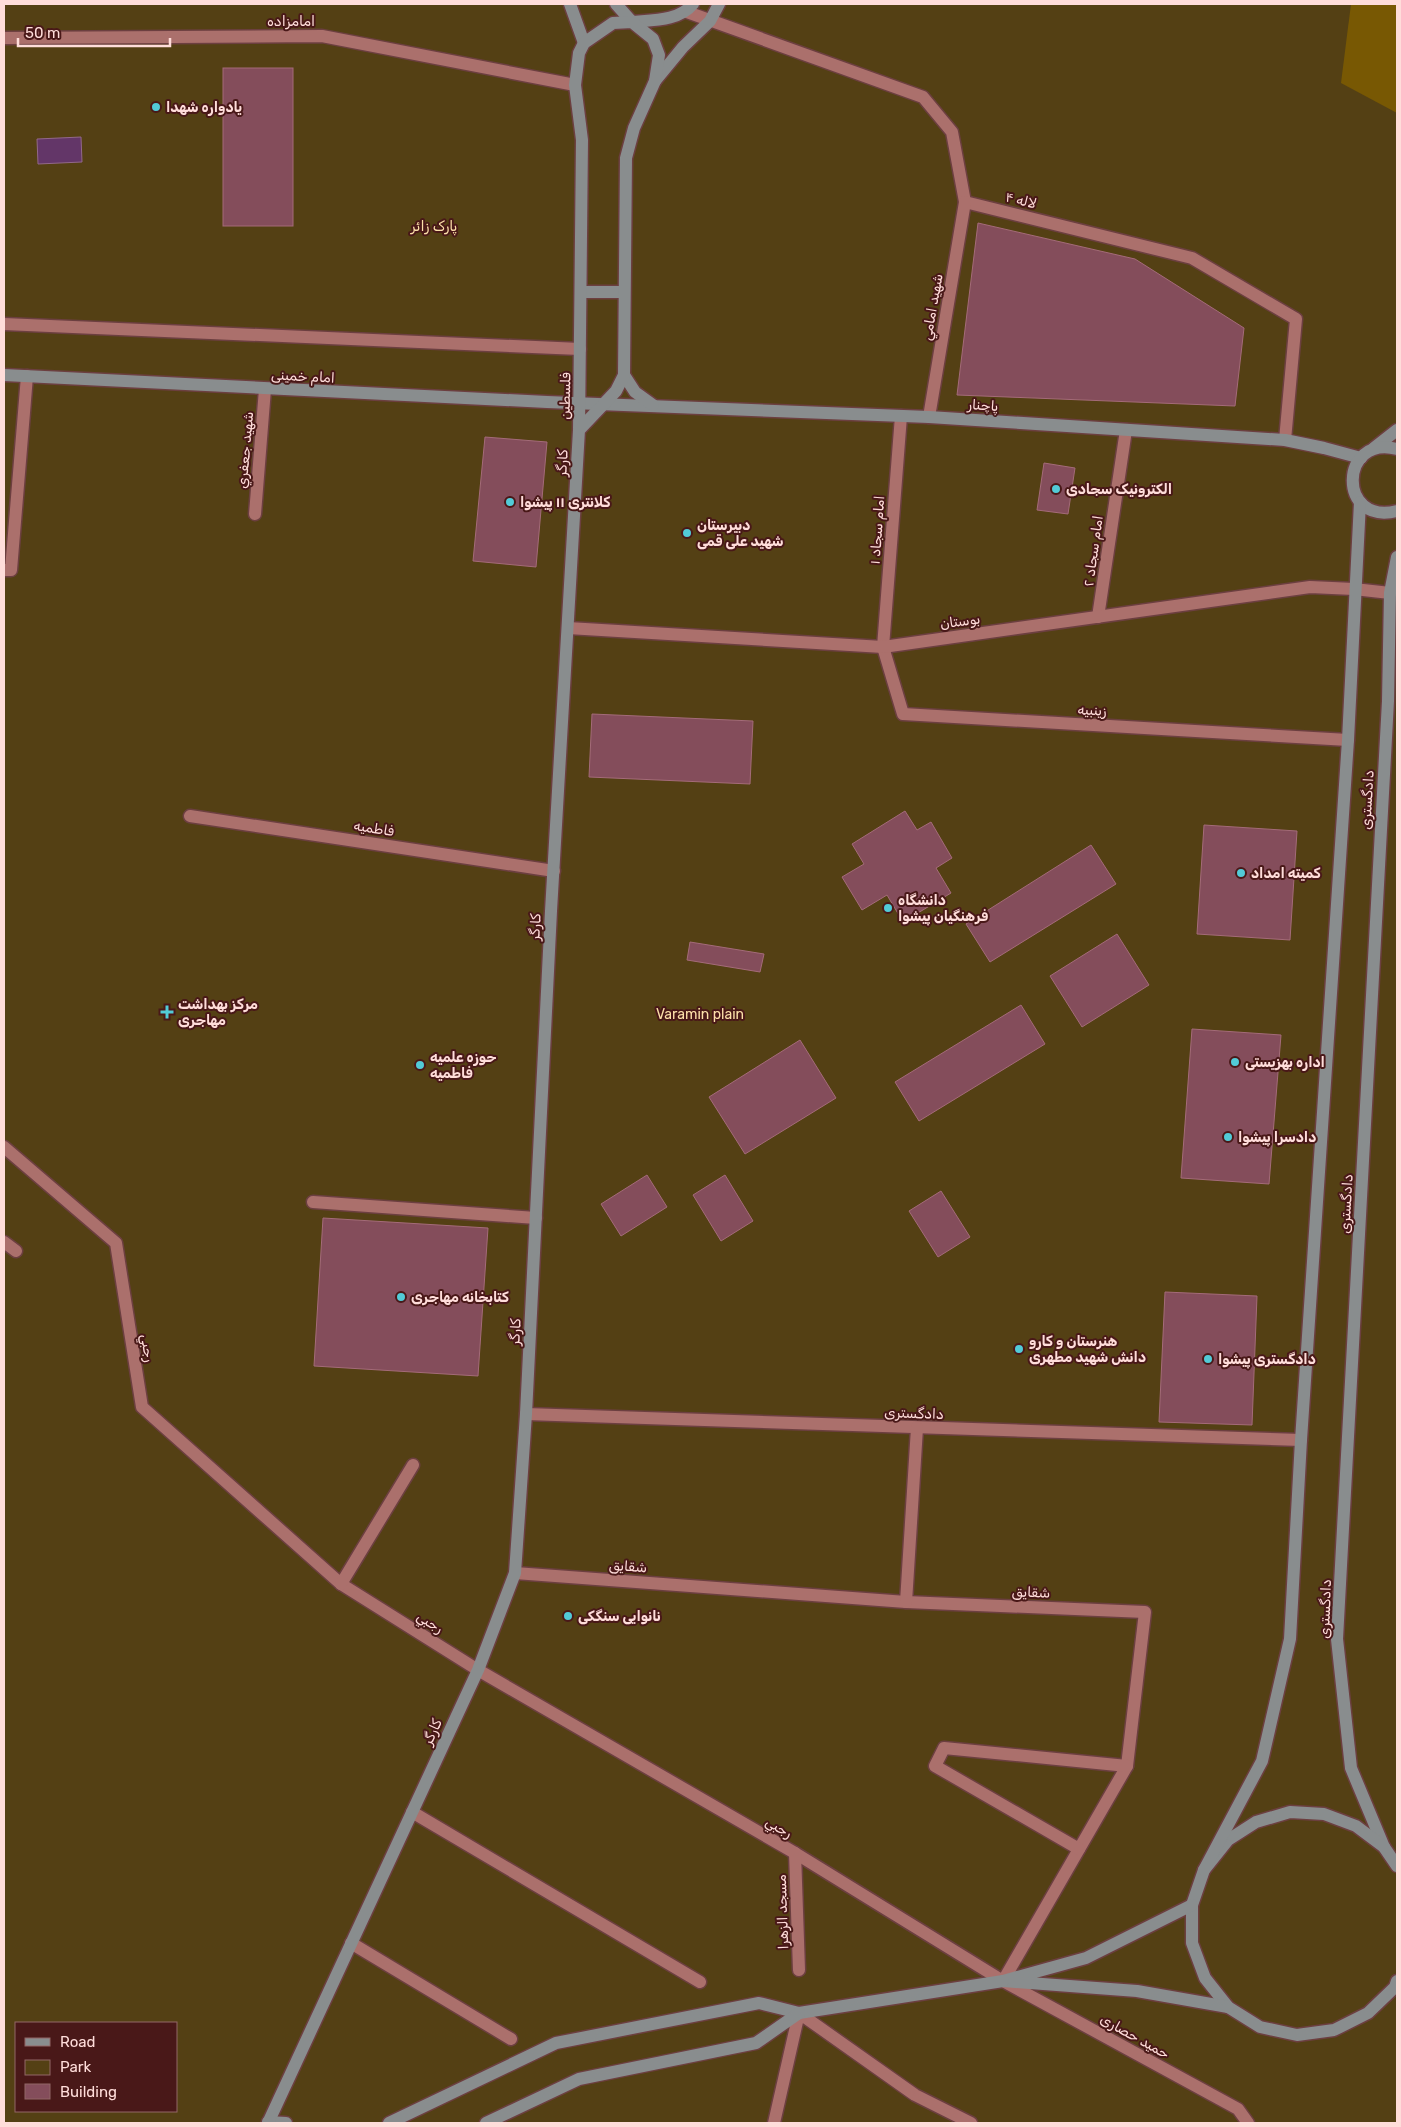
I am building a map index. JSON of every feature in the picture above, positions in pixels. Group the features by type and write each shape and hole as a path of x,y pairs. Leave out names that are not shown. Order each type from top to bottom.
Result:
{"main road":[{"path":"570,4 584,43 613,22 662,20 690,8"},
{"path":"616,4 632,22 653,39 659,55 655,81 634,128 626,158 623,292 624,375 635,392 653,405"},
{"path":"655,81 683,47 710,21 719,4"},
{"name":"فلسطین","path":"579,430 582,140 575,85 580,53 584,43"},
{"path":"581,292 623,292"},
{"name":"امام خمینی","path":"4,375 601,404"},
{"name":"فلسطین","path":"579,430 601,404 616,391 624,375"},
{"name":"پاچنار","path":"601,404 928,417 1284,440 1365,455"},
{"name":"کارگر","path":"268,2122 478,1670 515,1573 526,1414 579,430"},
{"path":"1397,430 1365,455 1352,474 1354,493 1368,509 1388,514 1397,511"},
{"path":"1365,455 1378,448 1388,447 1397,450"},
{"name":"دادگستری","path":"1204,1870 1262,1761 1290,1639 1300,1440 1348,740 1354,589 1360,502"},
{"name":"دادگستری","path":"1384,1847 1351,1768 1337,1639 1387,721 1390,593 1397,557"},
{"path":"1397,1866 1384,1847 1356,1826 1324,1814 1290,1812 1256,1822 1228,1840 1204,1870 1192,1905 1192,1943 1205,1978 1228,2007 1260,2027 1297,2035 1334,2030 1368,2013 1395,1987 1397,1981"},
{"path":"389,2123 556,2043 759,2003 799,2013 1003,1981 1086,1958 1192,1905"},
{"path":"1003,1981 1137,1991 1228,2007"},
{"path":"486,2123 579,2079 756,2043 799,2013"},
{"path":"268,2122 286,2123"}],"street":[{"path":"690,8 710,21 923,98 952,132 965,202"},
{"name":"امامزاده","path":"4,38 322,36 575,85"},
{"name":"شهيد امامي","path":"928,417 965,202"},
{"name":"لاله ۴","path":"965,202 1192,258 1296,319 1284,440"},
{"path":"4,324 580,349"},
{"path":"7,570 27,376"},
{"name":"شهيد جعفري","path":"254,514 265,389"},
{"name":"امام سجاد ۱","path":"883,647 901,416"},
{"name":"امام سجاد ۲","path":"1098,617 1126,430"},
{"name":"بوستان","path":"568,628 883,647 1310,587 1390,593"},
{"name":"زينبيه","path":"883,647 903,714 1348,740"},
{"name":"فاطميه","path":"190,816 554,871"},
{"name":"رجبي","path":"4,1148 116,1244 142,1407 340,1584 478,1670 795,1853 1003,1981"},
{"path":"313,1202 536,1218"},
{"path":"4,1242 16,1251"},
{"name":"دادگستری","path":"526,1414 1300,1440"},
{"path":"906,1602 917,1428"},
{"path":"340,1584 413,1465"},
{"name":"شقايق","path":"515,1573 906,1602 1144,1612 1127,1766 1003,1981"},
{"path":"1079,1849 935,1766 944,1748 1127,1766"},
{"path":"412,1812 700,1982"},
{"name":"مسجد الزهرا","path":"795,1853 799,1970"},
{"path":"351,1943 510,2040"},
{"name":"حمید حصاری","path":"1003,1981 1238,2109 1248,2123"},
{"path":"774,2123 799,2013 915,2095 971,2123"}],"green space":[{"name":"Varamin plain","path":"4,4 1397,4 1397,2123 4,2123"}],"shaded area":[{"path":"1351,4 1397,4 1397,113 1341,83"},
{"path":"81,137 82,162 38,164 37,139"}],"building":[{"path":"223,68 293,68 293,226 223,226"},
{"path":"978,223 1135,259 1244,328 1235,406 957,395"},
{"name":"کلانتری ۱۱ پیشوا","path":"485,437 547,442 536,567 473,561"},
{"name":"الکترونیک سجادی","path":"1044,463 1075,468 1068,514 1037,510"},
{"path":"592,714 753,721 750,784 589,777"},
{"path":"905,811 917,830 931,822 952,858 936,868 951,893 903,922 887,895 862,910 842,877 864,864 852,844"},
{"path":"1204,825 1297,831 1290,940 1197,934"},
{"path":"1091,845 1116,884 990,962 966,924"},
{"path":"1117,934 1149,985 1082,1027 1050,976"},
{"path":"690,942 764,954 760,972 687,960"},
{"path":"1021,1005 1045,1044 919,1121 895,1082"},
{"path":"1192,1029 1281,1035 1269,1184 1181,1178"},
{"path":"800,1040 836,1098 745,1154 709,1097"},
{"path":"647,1175 667,1207 621,1236 601,1204"},
{"path":"725,1175 753,1221 721,1241 693,1195"},
{"path":"941,1191 970,1237 938,1257 909,1211"},
{"name":"کتابخانه مهاجری","path":"323,1218 488,1228 478,1376 314,1366"},
{"name":"دادگستری پیشوا","path":"1165,1292 1257,1296 1252,1425 1159,1422"}],"place":[{"name":"یادواره شهدا","path":"156,107"},
{"name":"الکترونیک سجادی","path":"1056,489"},
{"name":"کلانتری ۱۱ پیشوا","path":"510,502"},
{"name":"دبیرستان شهید علی قمی","path":"687,533"},
{"name":"کمیته امداد","path":"1241,873"},
{"name":"دانشگاه فرهنگیان پیشوا","path":"888,908"},
{"name":"مرکز بهداشت مهاجری","path":"167,1012"},
{"name":"اداره بهزیستی","path":"1235,1062"},
{"name":"حوزه علمیه فاطمیه","path":"420,1065"},
{"name":"دادسرا پیشوا","path":"1228,1137"},
{"name":"کتابخانه مهاجری","path":"401,1297"},
{"name":"هنرستان و کارو دانش شهید مطهری","path":"1019,1349"},
{"name":"دادگستری پیشوا","path":"1208,1359"},
{"name":"نانوایی سنگکی","path":"568,1616"}],"park label":[{"name":"پارک زائر","path":"434,226"}]}
